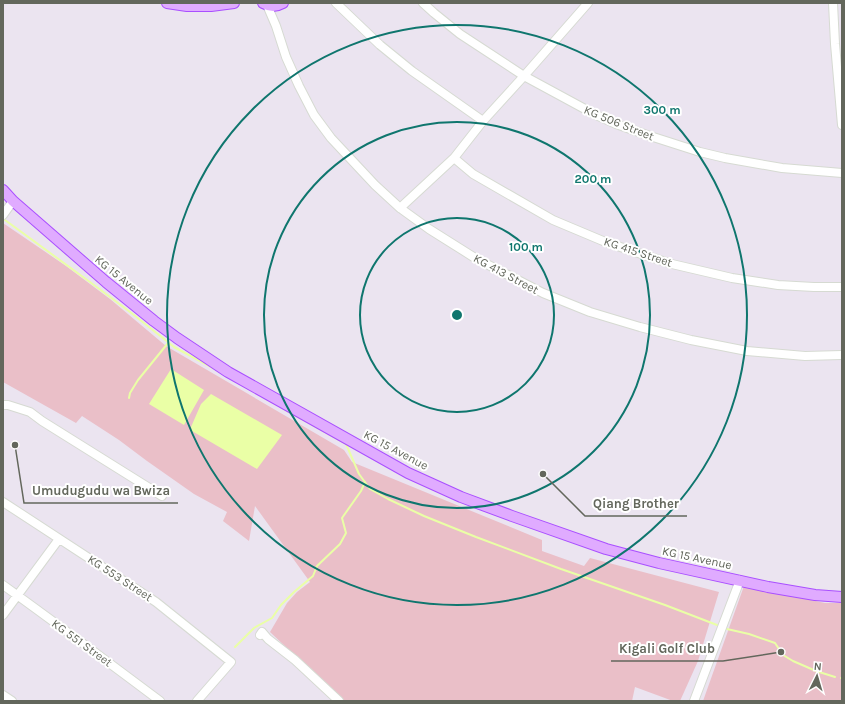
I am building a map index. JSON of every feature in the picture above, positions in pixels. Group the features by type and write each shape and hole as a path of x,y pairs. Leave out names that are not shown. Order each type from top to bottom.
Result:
{"main road":[{"path":"167,3 187,6 211,6 234,3"},
{"name":"KG 15 Avenue","path":"3,190 13,201 106,282 177,338 228,372 408,473 460,497 606,549 659,563 768,587 815,595 842,597"}],"street":[{"path":"336,3 380,45 412,71 483,121"},
{"name":"KG 506 Street","path":"423,3 460,34 524,76 596,115 616,124 700,152 725,158 782,168 842,173"},
{"path":"400,208 454,158 483,121 588,3"},
{"path":"833,3 842,124"},
{"name":"KG 413 Street","path":"273,4 276,26 286,57 314,115 331,138 375,185 400,208 428,229 475,258 543,293 590,312 640,328 747,351 805,356 842,355"},
{"name":"KG 415 Street","path":"454,158 473,174 553,220 603,242 672,264 732,278 814,287 842,287"},
{"path":"3,214 13,201"},
{"path":"3,405 8,405 30,412 162,496"},
{"name":"KG 553 Street","path":"3,502 156,602 231,662 197,701"},
{"path":"3,615 59,539"},
{"path":"694,701 740,580"},
{"name":"KG 551 Street","path":"3,585 160,701"},
{"path":"260,635 262,632 268,639 295,660 339,701"},
{"path":"3,694 12,701"}],"shaded area":[{"path":"3,223 66,266 110,299 166,346 344,450 352,462 542,540 542,551 584,566 590,558 719,592 698,661 680,701 673,701 635,687 632,701 343,701 270,632 287,603 297,592 310,582 255,506 249,541 223,521 227,512 194,494 119,440 82,416 76,423 3,382"},
{"path":"171,369 204,390 184,425 149,404"},
{"path":"211,394 282,435 257,469 192,431 191,427 201,404"},
{"path":"744,586 825,603 842,603 842,701 703,701"}],"waterway":[{"path":"5,220 134,315 174,347 213,368"},
{"path":"129,398 130,393 138,380 168,343"},
{"path":"282,408 346,444 359,474 370,489 388,499 424,516 476,537 717,625"},
{"path":"235,647 254,628 272,618 281,605 313,576 317,566 340,544 346,533 342,518 361,491 365,482"},
{"path":"727,629 749,634 775,643 783,655 793,661 835,677"}],"place":[{"name":"Umudugudu wa Bwiza","path":"15,445"},
{"name":"Qiang Brother","path":"543,474"},
{"name":"Kigali Golf Club","path":"781,652"}]}
